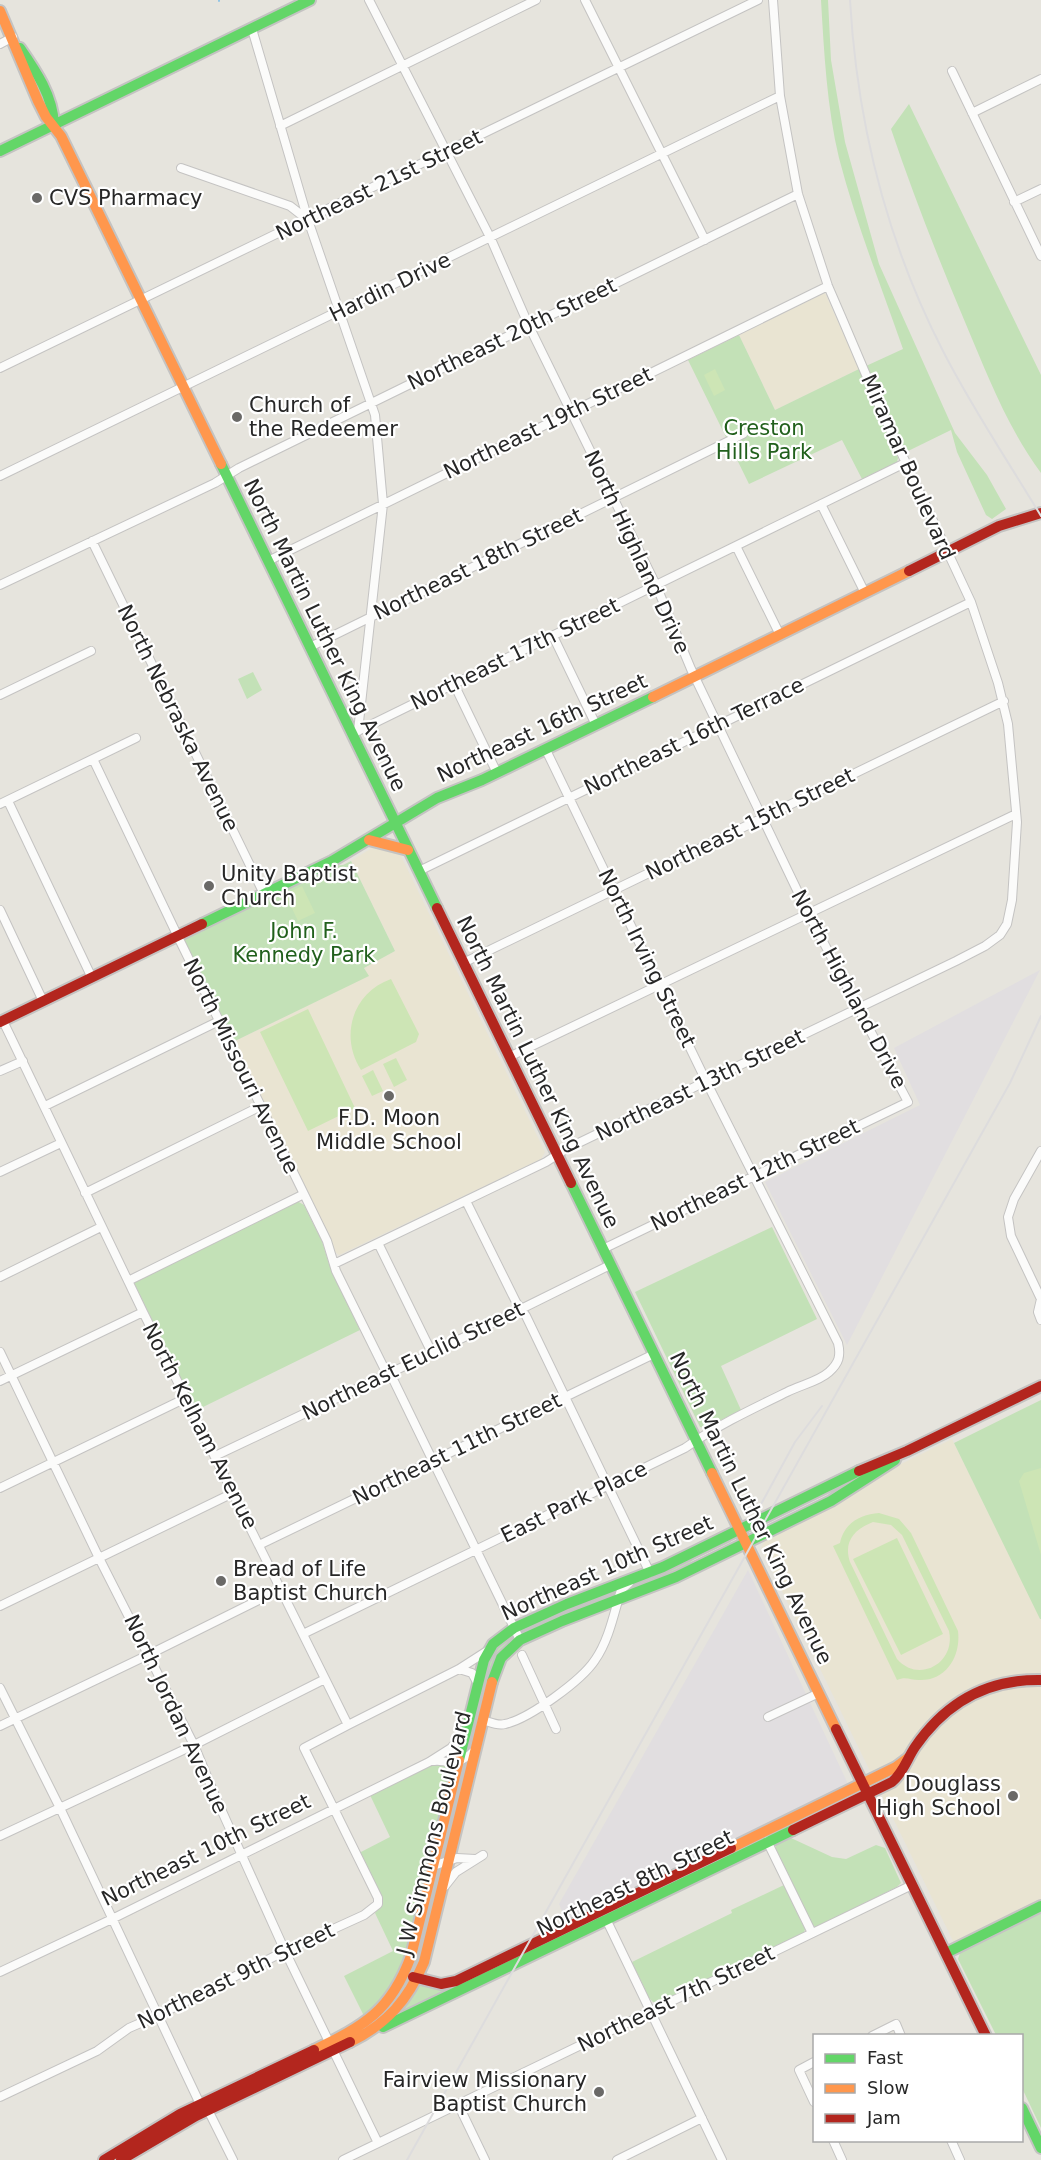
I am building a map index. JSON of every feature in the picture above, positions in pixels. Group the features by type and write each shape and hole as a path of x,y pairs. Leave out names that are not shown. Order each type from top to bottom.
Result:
{"main road":[{"path":"0,152 310,0"},
{"name":"North Martin Luther King Avenue","path":"0,11 13,38 33,67 55,114 54,125 310,647 355,733 395,824 985,2034"},
{"name":"Northeast 16th Street","path":"2,1021 332,861 437,798 546,750 1009,522 1041,513"},
{"path":"369,840 408,850"},
{"name":"Northeast 10th Street","path":"490,1649 497,1640 514,1628 555,1609 650,1573 1041,1386"},
{"name":"Northeast 10th Street","path":"501,1658 520,1640 665,1582 831,1501 878,1473 907,1452"},
{"name":"J W Simmons Boulevard","path":"332,2046 373,2018 390,1999 401,1981 411,1956 477,1682 490,1649"},
{"name":"J W Simmons Boulevard","path":"332,2046 369,2033 393,2013 418,1976 424,1962 492,1682 501,1658"},
{"name":"Northeast 8th Street","path":"401,1981 418,1976 441,1984 456,1981 866,1788 897,1779 930,1726 954,1705 969,1696 1003,1683 1041,1680"},
{"name":"Northeast 8th Street","path":"369,2033 767,1841 866,1788"},
{"path":"946,1953 1041,1906"},
{"path":"104,2160 150,2131 332,2046"},
{"path":"121,2160 204,2107"},
{"path":"1023,2110 1041,2148"}],"street":[{"name":"North Highland Drive","path":"369,0 490,239 529,326 656,585 695,677 808,913 908,1102"},
{"path":"280,126 536,0"},
{"path":"585,0 705,240"},
{"name":"Northeast 21st Street","path":"0,368 447,153 758,0"},
{"name":"Miramar Boulevard","path":"773,0 780,96 798,194 828,286 905,463 971,602 1004,701 1016,814 1012,900 1007,924 1000,935"},
{"path":"252,29 308,220 375,415 383,504 371,617 355,733"},
{"path":"0,44 13,38"},
{"path":"952,71 1041,256"},
{"path":"972,113 1041,79"},
{"name":"Hardin Drive","path":"0,476 780,96"},
{"path":"181,168 290,206 308,220"},
{"path":"1014,202 1041,189"},
{"name":"Northeast 20th Street","path":"0,585 798,194"},
{"name":"Northeast 19th Street","path":"268,561 828,286"},
{"name":"Northeast 18th Street","path":"310,647 743,434"},
{"name":"Northeast 17th Street","path":"355,733 905,463"},
{"path":"821,504 865,594"},
{"name":"North Nebraska Avenue","path":"92,541 264,894"},
{"path":"736,546 780,635"},
{"name":"Northeast 16th Terrace","path":"419,871 971,602"},
{"path":"553,636 596,725"},
{"path":"0,695 91,651"},
{"path":"454,684 497,773"},
{"name":"Northeast 15th Street","path":"464,963 1004,701"},
{"path":"92,978 4,802 136,738"},
{"name":"North Irving Street","path":"546,750 706,1081 838,1343 839,1361"},
{"name":"North Missouri Avenue","path":"93,759 327,1241 334,1264 520,1640"},
{"path":"509,1057 1016,814"},
{"path":"0,910 44,1001"},
{"name":"Northeast 13th Street","path":"334,1264 706,1081 858,1010 985,946 1000,935"},
{"name":"North Kelham Avenue","path":"2,1021 45,1106 101,1227 348,1725"},
{"path":"45,1106 219,1021"},
{"path":"0,1071 22,1060"},
{"name":"Northeast 12th Street","path":"603,1249 908,1102"},
{"path":"85,1193 261,1107"},
{"path":"0,1172 61,1143"},
{"path":"1041,1151 1014,1199 1008,1217 1011,1236 1041,1299 1038,1312 1041,1320"},
{"path":"128,1281 304,1194"},
{"path":"466,1201 565,1396 650,1573"},
{"path":"0,1277 101,1227"},
{"path":"378,1243 432,1353"},
{"name":"Northeast Euclid Street","path":"215,1456 610,1265"},
{"path":"0,1381 143,1312"},
{"name":"North Jordan Avenue","path":"0,1352 99,1558 150,1654 194,1745 285,1951 378,2143"},
{"name":"Northeast 11th Street","path":"259,1545 654,1354"},
{"name":"East Park Place","path":"303,1634 685,1448 707,1432 789,1390 828,1373 839,1361"},
{"path":"0,1488 186,1398"},
{"path":"0,1605 233,1493"},
{"path":"483,1720 498,1725 507,1724 545,1704 582,1674 595,1660 623,1587 638,1578"},
{"path":"0,1726 281,1589"},
{"path":"333,1809 304,1748 459,1669 490,1649"},
{"path":"522,1655 556,1728"},
{"path":"459,1669 472,1673 477,1682"},
{"path":"0,1836 194,1745 325,1680"},
{"path":"0,1688 204,2107 233,2160"},
{"path":"768,1717 819,1693"},
{"name":"Northeast 10th Street","path":"0,1972 429,1762 450,1748 464,1734"},
{"name":"Northeast 10th Street","path":"429,1762 458,1760 470,1755 476,1749"},
{"name":"Northeast 9th Street","path":"0,2097 97,2051 129,2028 364,1915 378,1904 378,1898 333,1809"},
{"path":"767,1841 812,1933"},
{"path":"433,1866 457,1858 480,1857 451,1877 440,1896"},
{"name":"Northeast 7th Street","path":"343,2160 912,1885"},
{"path":"606,1919 722,2160"},
{"path":"876,2034 896,2024 900,2034"},
{"path":"813,2063 799,2070 813,2100"},
{"path":"458,2104 485,2160"},
{"path":"616,2160 702,2118"},
{"path":"833,2142 842,2160"},
{"path":"952,2142 960,2160"}],"shaded area":[{"path":"825,293 859,369 775,410 739,335"},
{"name":"F.D. Moon Middle School","path":"375,846 399,852 545,1152 541,1159 339,1255 335,1252 233,1042 368,976 364,968 395,951 351,861"},
{"path":"1040,970 847,1345 765,1182 920,1105 894,1048"},
{"path":"952,1439 1041,1619 1041,1901 954,1943 761,1548 765,1540 824,1510 897,1466"},
{"path":"748,1570 848,1784 566,1920 559,1904"}],"green space":[{"path":"821,0 828,0 831,60 845,142 879,264 955,433 987,475 1006,509 992,519 986,515 957,452 951,430 904,453 866,366 903,349 861,230 839,158 829,100"},
{"path":"909,104 1041,375 1041,473 1008,419 990,380 945,274 908,178 891,129"},
{"name":"Creston Hills Park","path":"739,335 775,410 859,369 898,458 897,462 862,479 842,440 749,484 688,360"},
{"path":"715,369 725,390 714,396 704,375"},
{"path":"253,672 262,690 247,699 238,679"},
{"name":"John F. Kennedy Park","path":"351,861 395,951 364,968 369,976 233,1042 184,943 185,938 331,866 343,865"},
{"path":"302,886 315,913 298,921 285,894"},
{"path":"391,979 419,1034 416,1042 361,1070 354,1057 351,1043 354,1017 367,994 378,985"},
{"path":"308,1009 355,1108 308,1131 260,1032"},
{"path":"396,1058 407,1080 394,1087 383,1064"},
{"path":"373,1070 383,1091 372,1096 362,1076"},
{"path":"297,1201 304,1205 322,1241 329,1264 360,1330 199,1409 195,1407 134,1283"},
{"path":"772,1227 817,1319 721,1366 741,1410 705,1428 700,1427 635,1292"},
{"path":"1041,1400 1041,1619 1040,1619 954,1443"},
{"path":"1041,1468 1041,1555 1019,1481 1024,1473"},
{"path":"879,1513 899,1519 911,1533 958,1631 957,1649 950,1665 937,1676 929,1679 897,1680 833,1546 840,1543 849,1525","holes":["873,1522 891,1525 902,1535 949,1631 950,1642 947,1652 941,1661 925,1670 915,1670 897,1659 848,1555 849,1542 861,1528"]},
{"path":"897,1538 943,1634 901,1655 853,1559"},
{"path":"730,1540 731,1542 693,1560 676,1574 656,1580 676,1566"},
{"path":"613,1592 610,1600 522,1635 523,1629"},
{"path":"510,1636 514,1638 505,1648 472,1752 465,1753 486,1665 501,1644"},
{"path":"467,1760 469,1762 446,1857 442,1860 440,1859 463,1763"},
{"path":"438,1764 447,1766 451,1774 407,1954 390,1989 365,2018 344,1976 393,1951 375,1913 380,1904 380,1896 359,1853 390,1837 370,1795"},
{"path":"791,1838 832,1857 846,1859 876,1845 885,1848 901,1883 816,1927 811,1924 775,1850 776,1845"},
{"path":"443,1866 421,1962 415,1974 410,1973 417,1954 437,1868"},
{"path":"784,1885 805,1929 804,1933 659,2002 653,2002 649,1998 632,1962"},
{"path":"1041,1911 1041,2128 1023,2090 1023,2034 996,2034 958,1959 961,1950"},
{"path":"420,1983 452,1989 405,2013 402,2012"}],"railway":[{"path":"850,0 854,46 868,136 878,180 906,267 923,310 954,372 1041,516"},
{"path":"407,2160 1010,1083 1041,1016"},
{"path":"760,1506 795,1442 822,1406"}],"traffic: fast":[{"path":"0,151 310,0"},
{"path":"20,48 38,75 47,94 54,125"},
{"path":"221,464 437,908"},
{"path":"202,924 332,861 437,798 482,780 653,697"},
{"path":"571,1183 712,1473"},
{"path":"492,1682 501,1658 520,1640 562,1621 676,1577 831,1501 895,1460"},
{"path":"459,1760 484,1660 493,1644 514,1628 567,1604 663,1567 859,1471"},
{"path":"383,2027 793,1830"},
{"path":"946,1953 1041,1906"},
{"path":"1023,2110 1041,2148"}],"traffic: slow":[{"path":"0,11 38,101 46,117 61,136 221,464"},
{"path":"653,697 909,571"},
{"path":"369,840 408,850"},
{"path":"712,1473 836,1729"},
{"path":"350,2042 375,2027 395,2009 411,1988 424,1962 492,1682"},
{"path":"731,1848 896,1767 908,1758"},
{"path":"314,2050 347,2033 374,2015 385,2004 403,1975 411,1956 459,1760"}],"traffic: jam":[{"path":"909,571 999,526 1041,513"},
{"path":"437,908 571,1183"},
{"path":"0,1022 202,924"},
{"path":"859,1471 907,1451 1041,1386"},
{"path":"793,1830 892,1782 927,1731 940,1717 969,1696 1003,1684 1041,1680"},
{"path":"836,1729 985,2034"},
{"path":"413,1977 441,1984 456,1981 731,1848"},
{"path":"121,2160 196,2116 350,2042"},
{"path":"104,2160 180,2114 314,2050"}],"place":[{"name":"CVS Pharmacy","path":"37,198"},
{"name":"Church of the Redeemer","path":"237,417"},
{"name":"Unity Baptist Church","path":"209,886"},
{"name":"F.D. Moon Middle School","path":"389,1096"},
{"name":"Bread of Life Baptist Church","path":"221,1581"},
{"name":"Douglass High School","path":"1013,1796"},
{"name":"Fairview Missionary Baptist Church","path":"599,2092"}]}
